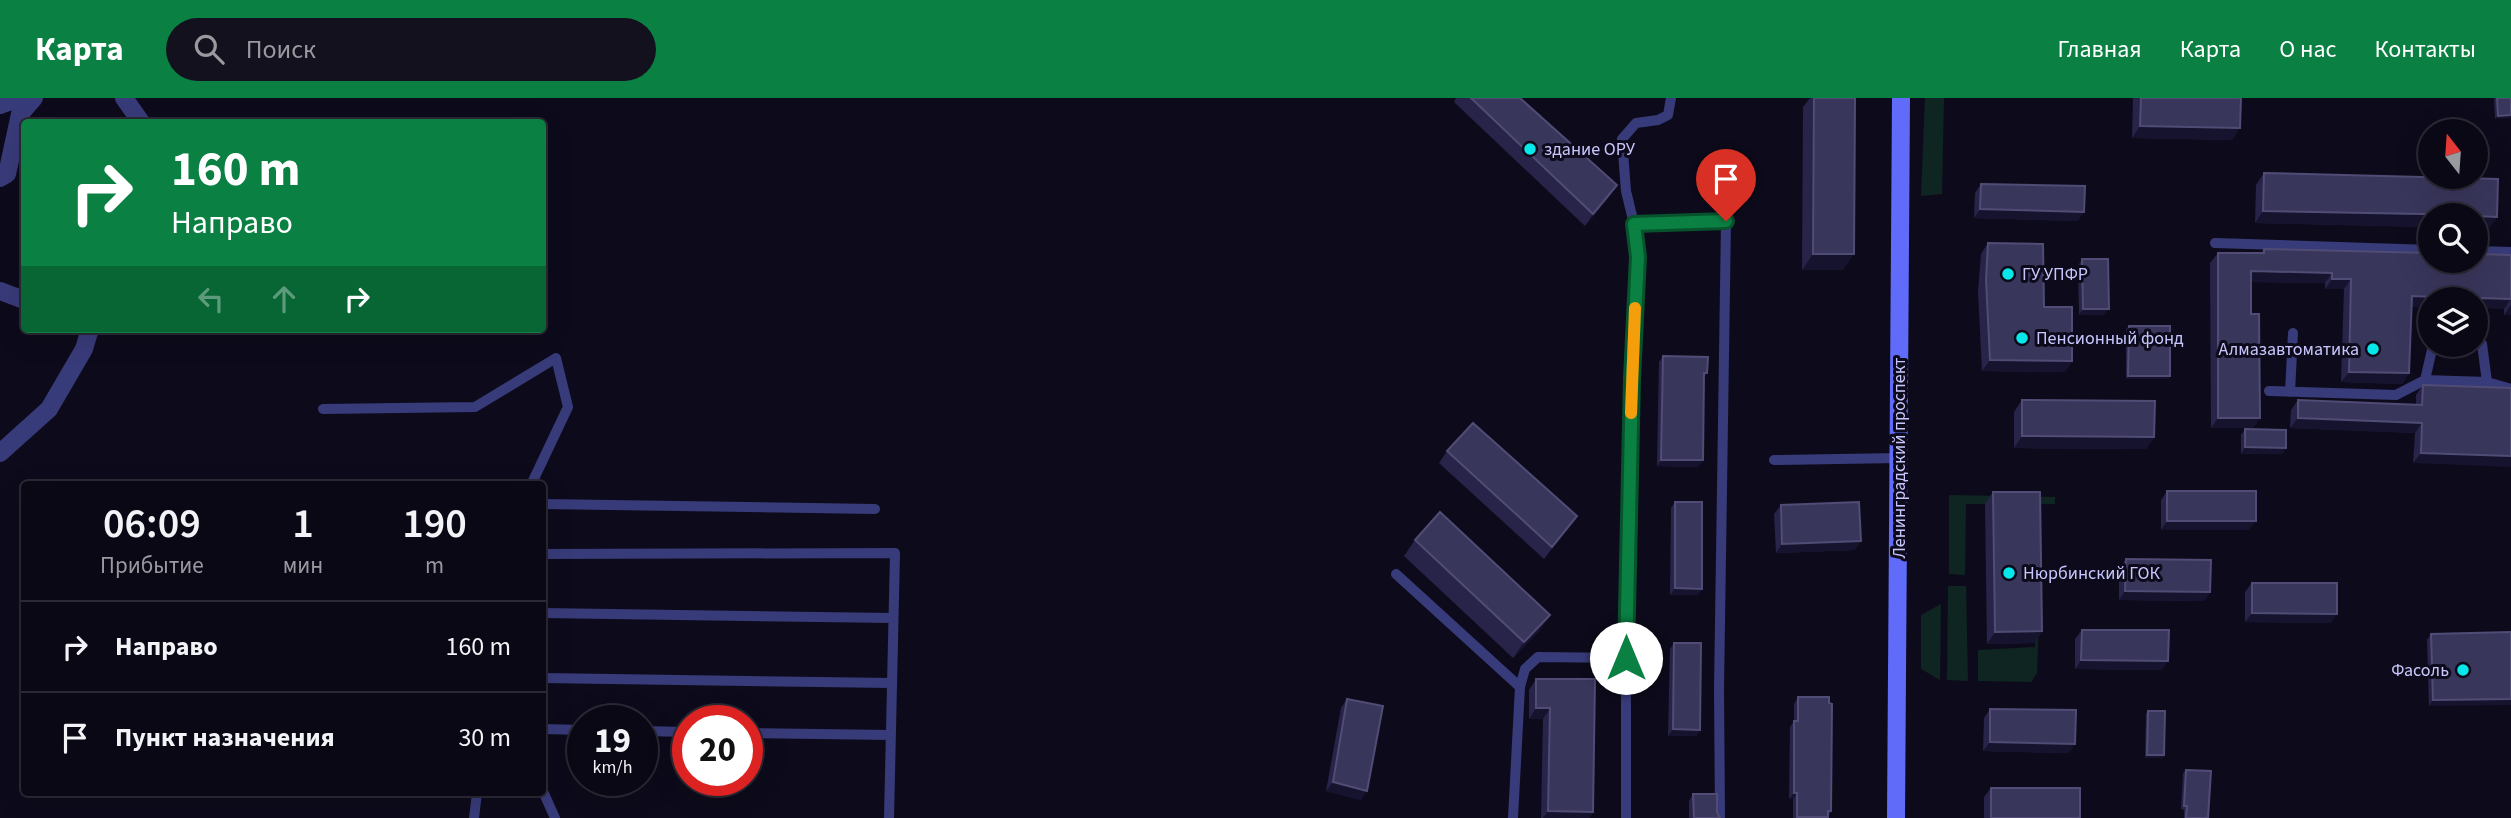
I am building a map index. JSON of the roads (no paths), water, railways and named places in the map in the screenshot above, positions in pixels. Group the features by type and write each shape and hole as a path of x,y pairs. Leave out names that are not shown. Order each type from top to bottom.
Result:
{"main road":[{"name":"Ленинградский проспект","path":"1896,818 1901,98"}],"street":[{"path":"0,105 19,98"},
{"path":"0,178 7,174 20,114 34,98"},
{"path":"124,98 139,119"},
{"path":"0,291 21,299"},
{"path":"0,453 49,409 84,349 89,333"}],"lane":[{"path":"1626,818 1626,658 1632,378 1638,257 1626,191 1622,139 1636,123 1658,120 1668,115 1671,98"},
{"path":"1634,224 1726,221 1719,689 1720,818"},
{"path":"2215,243 2418,250"},
{"path":"2488,251 2511,252"},
{"path":"2290,392 2293,332"},
{"path":"2425,380 2430,357"},
{"path":"2484,357 2487,382"},
{"path":"323,409 475,407 556,358 568,407 533,481"},
{"path":"2269,391 2396,395 2425,380 2487,382 2511,389"},
{"path":"1774,460 1899,458"},
{"path":"546,504 875,509"},
{"path":"546,554 895,554 889,818"},
{"path":"1396,574 1520,687"},
{"path":"546,613 893,618"},
{"path":"1513,818 1520,687 1525,669 1538,657 1626,658"},
{"path":"546,678 892,683"},
{"path":"546,729 567,730"},
{"path":"763,733 891,735"},
{"path":"474,818 477,796"},
{"path":"545,796 555,818"}],"place":[{"name":"здание ОРУ","path":"1530,149"},
{"name":"ГУ УПФР","path":"2008,274"},
{"name":"Пенсионный фонд","path":"2022,338"},
{"name":"Алмазавтоматика","path":"2373,349"},
{"name":"Нюрбинский ГОК","path":"2009,573"},
{"name":"Фасоль","path":"2463,670"}]}
